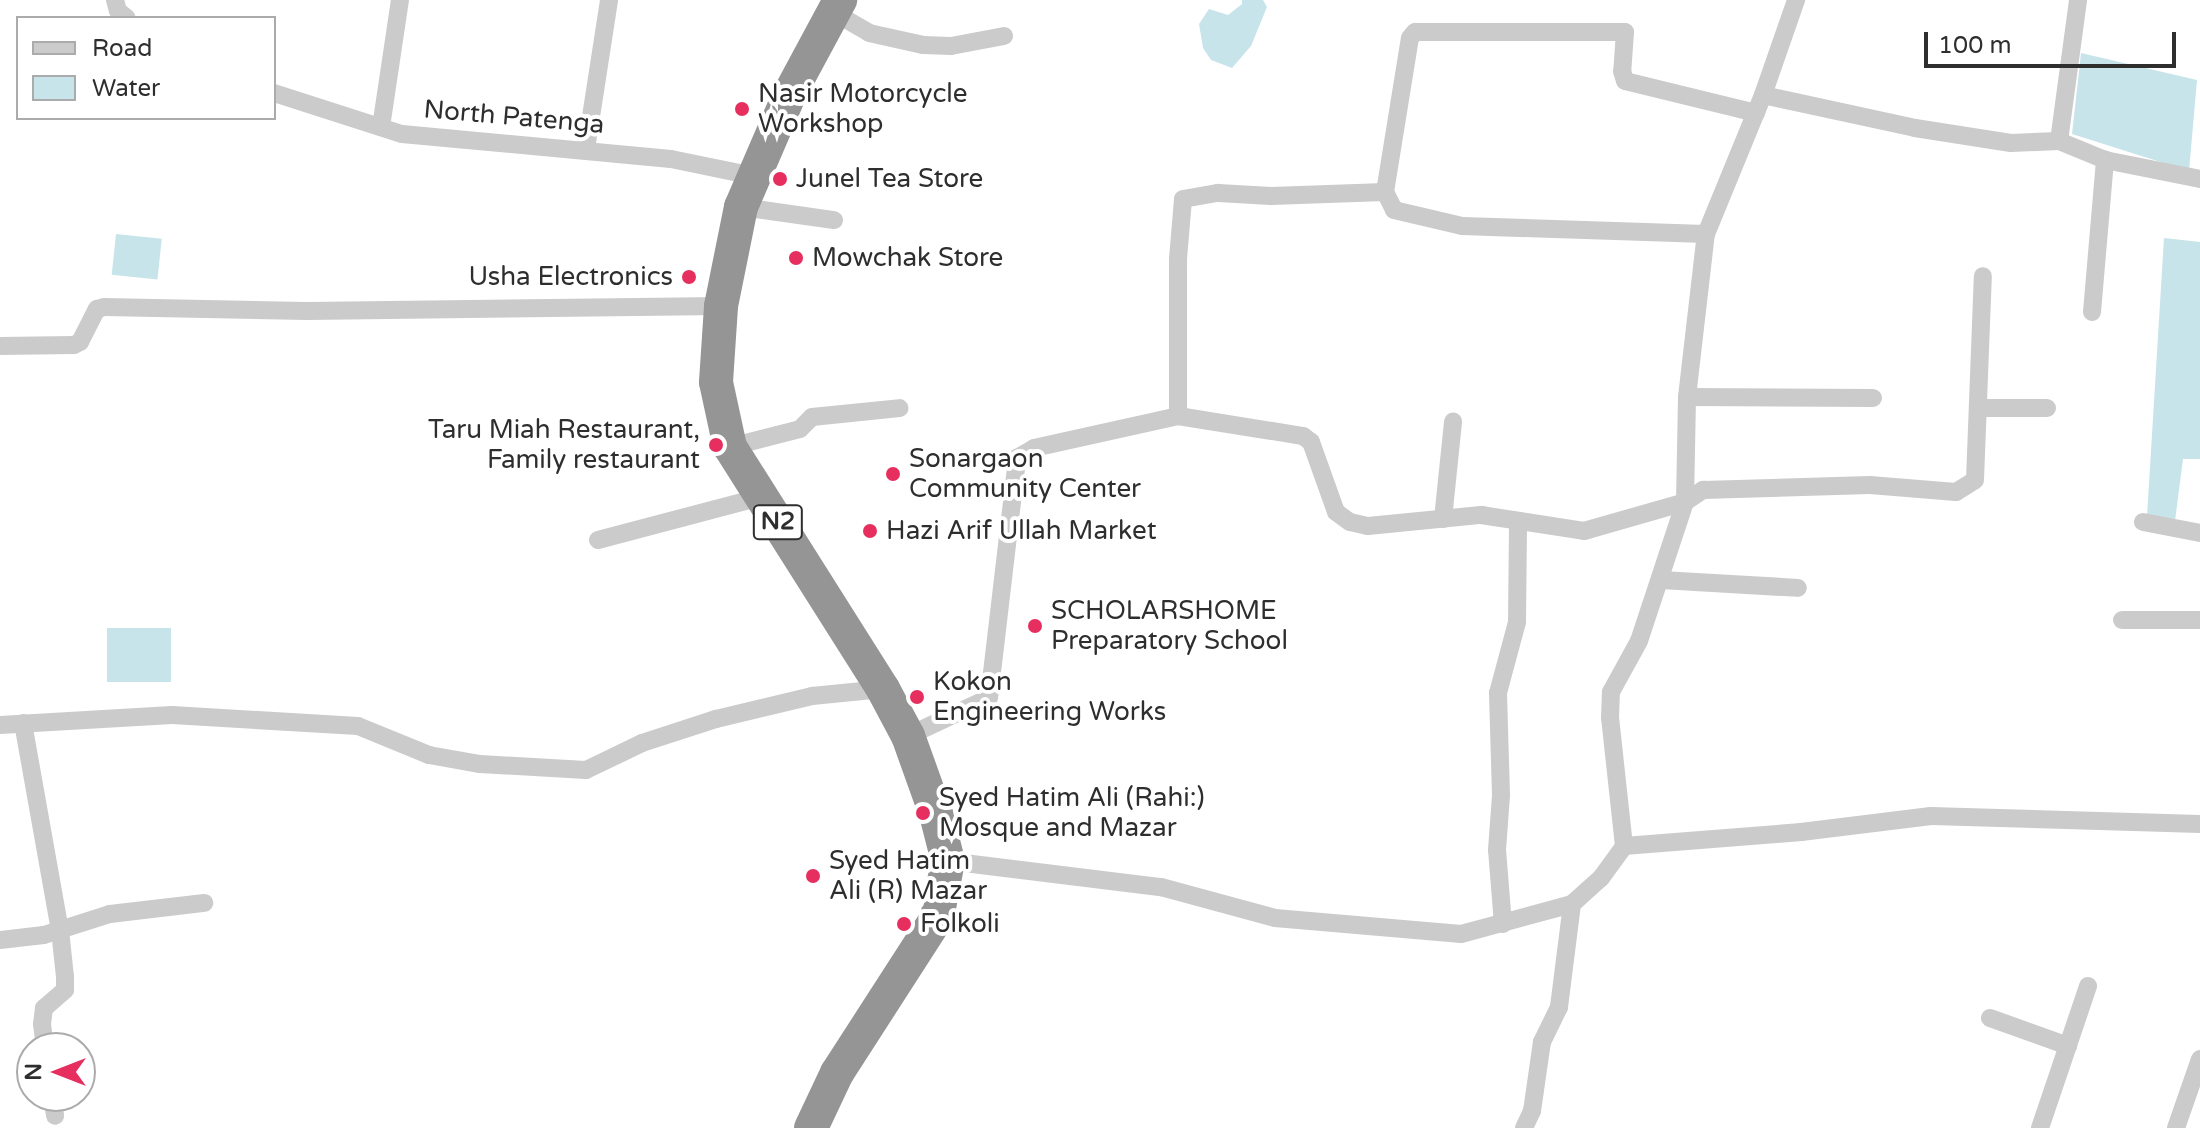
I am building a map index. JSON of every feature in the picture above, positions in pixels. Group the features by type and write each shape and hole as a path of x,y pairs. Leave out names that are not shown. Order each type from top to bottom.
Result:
{"highway":[{"name":"N2","path":"811,1128 837,1073 937,918 948,861 936,814 908,736 883,689 730,447 716,382 721,306 748,192 790,93 837,6"}],"street":[{"path":"381,127 400,0"},
{"path":"586,149 609,0"},
{"path":"948,861 1161,887 1291,920 1461,934 1572,904 1601,878 1624,846 1610,718 1611,692 1639,641 1685,502 1687,397 1706,234 1763,95 1796,0"},
{"path":"2059,141 2078,0"},
{"path":"837,6 869,33 923,45 951,46 1004,36"},
{"path":"1706,234 1462,226 1394,210 1385,192 1410,38 1415,32 1625,32 1622,71 1625,81 1756,113"},
{"name":"North Patenga","path":"276,94 402,134 671,159 748,192 834,220"},
{"path":"1763,95 1915,128 2011,143 2059,141 2105,160 2200,179"},
{"path":"2092,312 2105,160"},
{"path":"1178,416 1178,259 1183,199 1218,193 1271,196 1385,192"},
{"path":"908,736 989,698 1017,458 1034,448 1178,416 1303,436 1311,442 1336,512 1350,522 1368,526 1481,515 1584,531 1685,502 1703,490 1870,485 1956,492 1975,480 1983,276"},
{"path":"0,346 74,345 80,342 97,309 104,307 307,311 721,306"},
{"path":"1687,397 1873,398"},
{"path":"730,447 800,429 812,417 900,408"},
{"path":"1978,408 2047,408"},
{"path":"1443,519 1453,422"},
{"path":"598,540 761,497"},
{"path":"1503,924 1497,850 1501,795 1496,728 1501,674 1509,662 1517,622 1518,521"},
{"path":"2143,522 2200,533"},
{"path":"1661,580 1798,588"},
{"path":"2122,620 2200,620"},
{"path":"0,725 172,715 358,726 429,755 480,764 586,770 642,743 716,719 812,696 883,689"},
{"path":"23,723 60,930 65,990 44,1008 45,1032"},
{"path":"1624,846 1801,832 1931,816 2200,824"},
{"path":"0,940 60,930 110,914 204,903"},
{"path":"1524,1128 1532,1111 1542,1042 1559,1007 1572,904"},
{"path":"2040,1128 2088,986"},
{"path":"1990,1018 2068,1046"},
{"path":"2176,1128 2200,1059"},
{"path":"54,1112 55,1116"}],"water":[{"path":"1242,0 1263,0 1267,7 1251,46 1232,68 1211,60 1203,48 1199,24 1209,9 1228,15 1242,4"},
{"path":"2081,53 2197,80 2189,171 2072,134"},
{"path":"116,234 162,239 157,280 112,275"},
{"path":"2164,238 2200,242 2200,459 2183,459 2175,521 2147,516"},
{"path":"107,628 171,628 171,682 107,682"}],"place":[{"name":"Nasir Motorcycle Workshop","path":"742,109"},
{"name":"Junel Tea Store","path":"780,179"},
{"name":"Mowchak Store","path":"796,258"},
{"name":"Usha Electronics","path":"689,277"},
{"name":"Taru Miah Restaurant, Family restaurant","path":"716,445"},
{"name":"Sonargaon Community Center","path":"893,474"},
{"name":"Hazi Arif Ullah Market","path":"870,531"},
{"name":"SCHOLARSHOME Preparatory School","path":"1035,626"},
{"name":"Kokon Engineering Works","path":"917,697"},
{"name":"Syed Hatim Ali (Rahi:) Mosque and Mazar","path":"923,813"},
{"name":"Syed Hatim Ali (R) Mazar","path":"813,876"},
{"name":"Folkoli","path":"904,924"}]}
